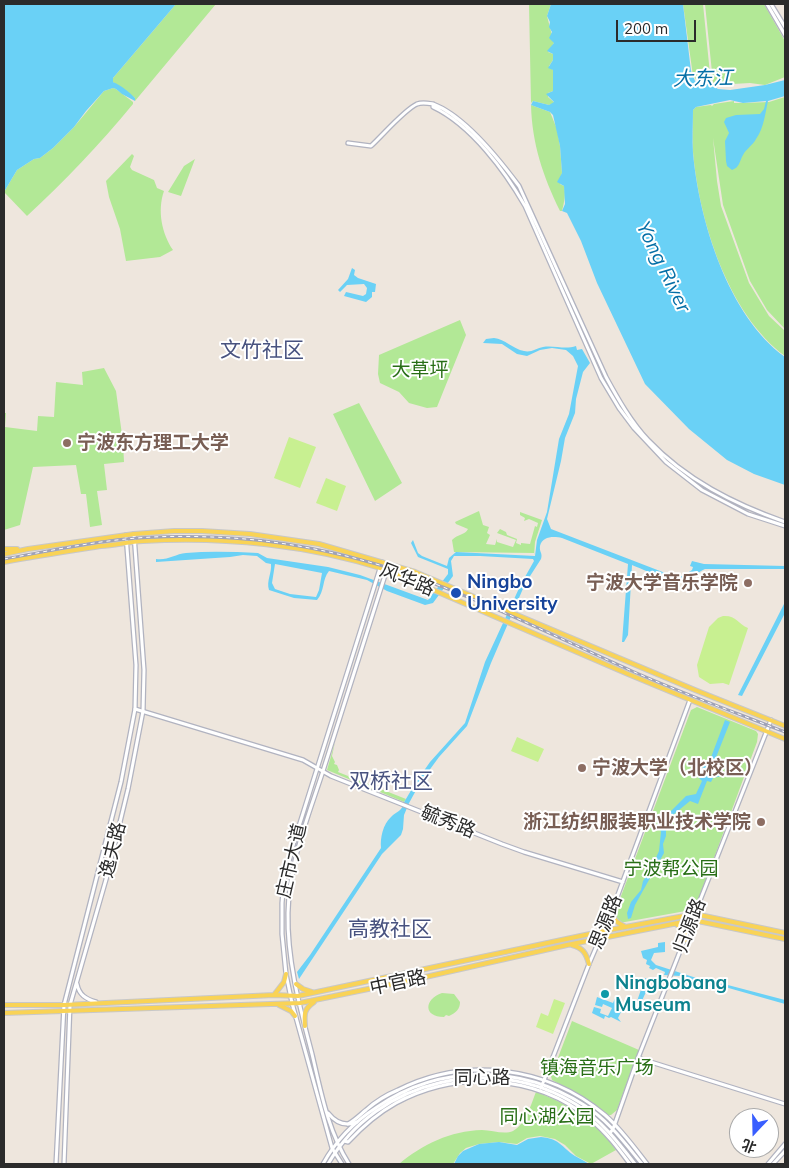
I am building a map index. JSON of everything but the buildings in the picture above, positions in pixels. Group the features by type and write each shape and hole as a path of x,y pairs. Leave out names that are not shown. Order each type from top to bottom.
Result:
{"main road":[{"name":"风华路","path":"4,554 28,548 134,534 202,531 250,534 319,544 415,572 785,726"},
{"name":"风华路","path":"4,563 25,558 135,542 200,539 248,542 298,549 386,573 785,739"},
{"path":"4,549 22,550"},
{"path":"616,900 613,917 618,923 626,926"},
{"name":"中官路","path":"4,1005 70,1005 274,995 298,996 604,930 695,914 785,933"},
{"name":"中官路","path":"4,1014 300,1003 567,945 693,920 785,939"},
{"path":"676,924 684,930 685,940"},
{"path":"567,945 581,948 586,953 589,964"},
{"path":"274,995 284,982 286,974"},
{"path":"296,984 303,989 314,992"},
{"path":"305,1026 304,1014 306,1008 317,1000"},
{"path":"277,1004 291,1011 295,1016"}],"street":[{"path":"766,4 785,35"},
{"path":"771,4 785,27"},
{"path":"348,143 371,146 407,111 422,102 438,106 478,137 502,162 519,186 606,376 620,403 647,439 669,459 719,494 785,522"},
{"path":"433,104 433,108 457,124 484,147 513,185 525,206 601,378 618,408 634,428 666,462 702,490 748,514 785,526"},
{"name":"逸夫路","path":"64,1164 70,1005 107,876 143,711 144,670 134,534"},
{"name":"逸夫路","path":"56,1164 64,1005 121,782 135,709 136,665 126,535"},
{"name":"庄市大道","path":"342,1164 333,1150 290,995 282,934 284,881 294,842 382,562"},
{"name":"庄市大道","path":"349,1164 336,1143 298,996 289,947 289,890 300,842 389,564"},
{"name":"思源路","path":"543,1084 616,900 690,699"},
{"name":"毓秀路","path":"135,709 303,760 318,767 323,772 524,852 622,882"},
{"name":"归源路","path":"610,1133 614,1127 638,1058 772,720"},
{"path":"77,980 81,994 99,1003"},
{"path":"638,1058 785,1104"},
{"path":"348,1124 376,1102 396,1090 436,1076 456,1072 491,1070 514,1072 576,1095 597,1110 647,1164"},
{"name":"同心路","path":"328,1164 336,1143 357,1122 398,1094 418,1085 467,1074 496,1074 519,1077 543,1084 577,1105 596,1120 610,1133 636,1164"},
{"name":"同心路","path":"323,1164 333,1150 339,1148 363,1121 385,1105 418,1088 437,1082 464,1078 494,1078 543,1084"},
{"path":"344,1141 348,1142 394,1104 424,1091 440,1086 472,1081 505,1082 552,1096 582,1113 604,1132 630,1164"},
{"path":"326,1110 338,1123 348,1124 357,1122"},
{"path":"614,1127 642,1164"},
{"path":"768,1164 785,1144"},
{"path":"773,1164 785,1151"}],"green space":[{"path":"176,4 216,4 135,101 135,98 113,82 113,78"},
{"path":"529,4 551,4 547,16 554,43 548,52 553,54 553,60 549,66 553,70 553,91 548,93 548,97 555,103 549,105 533,101 531,103"},
{"path":"683,4 703,4 711,84 698,81 693,76"},
{"path":"705,4 764,4 785,41 785,77 765,85 750,83 715,85 713,82"},
{"path":"113,88 133,102 133,104 82,162 27,216 4,192 17,170 34,159 40,158 53,148 74,127 104,91"},
{"path":"785,97 785,329 767,310 750,281 723,205 713,138 721,206 749,283 769,316 785,331 785,356 765,338 747,316 732,291 720,264 710,236 696,179 693,152 693,110 696,107 712,106 714,104 734,101 734,103 769,102"},
{"path":"531,105 550,112 557,129 562,173 560,184 564,186 565,193 562,211 560,211 554,198 540,160 536,146"},
{"path":"132,154 134,156 130,167 132,170 154,180 157,188 164,191 161,206 163,230 173,250 160,257 126,261 120,229 109,197 106,181"},
{"path":"195,159 181,196 168,192 184,166"},
{"name":"大草坪","path":"460,320 466,335 437,407 427,408 409,403 399,392 380,383 378,374 379,355"},
{"path":"104,368 116,391 124,462 104,464 107,490 97,491 102,525 90,527 86,494 81,494 76,465 33,467 20,525 4,530 4,413 6,413 5,427 37,431 38,416 54,417 56,382 83,385 82,372"},
{"path":"359,403 402,483 375,501 333,414"},
{"path":"289,437 316,447 300,488 274,478"},
{"path":"326,478 346,486 337,511 316,503"},
{"path":"479,511 483,525 489,527 487,533 490,535 486,544 495,545 497,539 497,542 513,547 516,540 497,533 500,529 506,532 507,535 517,539 516,543 521,545 521,543 530,544 535,526 537,527 538,523 529,519 524,521 525,518 520,515 520,512 542,520 535,542 534,556 534,553 454,552 452,540 468,529 455,522"},
{"path":"723,616 734,618 748,628 729,685 723,683 710,684 699,677 697,665 709,627 718,618"},
{"name":"宁波帮公园","path":"697,707 756,731 758,734 757,742 697,904 691,910 620,922 616,919 615,912 691,710"},
{"path":"517,737 544,749 538,762 511,751"},
{"path":"335,742 332,756 334,764 337,765 339,770 338,772 406,799 404,802 327,770"},
{"path":"442,993 454,994 460,1002 456,1012 444,1017 432,1014 428,1007 432,999"},
{"path":"554,999 565,1003 553,1034 536,1027 541,1013 548,1016"},
{"name":"镇海音乐广场","path":"572,1021 639,1050 617,1110 611,1115 607,1115 577,1094 552,1080 551,1076"},
{"name":"同心湖公园","path":"536,1092 571,1108 591,1122 616,1150 591,1164 576,1156 565,1145 555,1139 540,1136 527,1138 517,1144 499,1142 479,1144 466,1148 460,1153 453,1164 399,1164 418,1150 448,1136 482,1130 513,1131 525,1119"}],"water":[{"path":"4,4 176,4 113,78 113,82 127,91 135,98 135,101 113,88 104,91 74,127 53,148 40,158 34,159 17,170 4,192"},
{"name":"Yong River","path":"551,4 683,4 691,71 695,81 708,83 718,89 730,90 785,80 785,96 768,101 759,135 744,153 735,169 732,170 727,166 725,141 729,133 724,122 726,118 736,115 760,114 764,109 766,101 743,103 730,100 696,107 693,110 693,153 696,179 710,236 732,292 747,317 765,339 785,357 785,485 754,474 727,460 689,429 645,384 597,283 581,241 567,213 562,211 565,204 564,186 557,182 562,173 560,146 553,115 531,105 533,101 549,105 554,102 546,94 553,91 553,70 548,68 553,60 553,54 547,51 554,43 549,38 552,32 547,16"},
{"path":"352,268 355,270 354,275 358,278 376,284 375,292 372,292 372,297 366,302 344,296 346,292 363,296 366,294 367,288 364,284 347,285 340,292 338,290 348,279"},
{"path":"486,339 498,339 520,350 527,351 543,347 568,348 576,346 577,350 582,349 590,363 583,372 576,399 575,413 565,438 547,519 551,529 673,576 682,576 692,570 693,567 690,566 692,561 704,564 785,566 785,569 705,569 688,579 679,581 632,565 628,635 624,642 622,642 628,564 562,538 552,537 543,540 540,546 541,559 525,584 491,663 467,726 439,757 420,783 408,805 403,804 416,782 430,762 465,723 485,662 521,584 534,561 533,559 454,556 451,561 453,576 433,603 425,605 387,591 367,580 329,571 317,600 294,598 269,590 268,583 271,564 266,563 257,556 243,555 156,562 156,559 195,552 258,553 267,558 328,567 360,575 428,600 448,574 448,569 418,557 411,543 413,540 418,553 447,566 449,558 456,552 535,556 537,540 547,512 559,439 569,414 578,366 573,356 566,350 552,348 540,350 527,356 517,354 502,344 483,343","holes":["275,564 322,573 316,597 290,594 275,589 272,583"]},
{"path":"785,602 785,613 742,696 738,695"},
{"path":"725,720 730,722 715,760 717,769 722,776 713,778 711,782 707,781 698,804 690,801 668,819 663,844 664,853 635,905 631,918 628,919 627,913 631,902 641,890 643,881 659,851 661,832 657,826 662,812 671,811 686,796 696,794 702,781 698,777 701,772 694,768 702,768 710,760"},
{"path":"403,806 407,808 401,835 382,854 299,979 297,972 381,848 381,840 386,823"},
{"path":"665,942 665,952 654,953 651,960 656,965 712,983 724,984 785,1000 785,1004 725,987 710,987 680,976 664,975 665,972 656,968 653,970 649,968 650,966 646,964 647,960 643,958 641,951 658,947 658,943"},
{"path":"645,978 649,980 649,984 642,1005 636,1009 621,1012 618,1018 621,1022 611,1017 605,1016 604,1019 592,1013 594,1007 601,1009 600,1013 608,1016 612,1008 603,1004 602,1007 595,1005 597,997 613,1003 616,996 620,998 618,1002 631,1008 635,1007"},
{"path":"541,1137 557,1142 589,1164 454,1164 463,1151 479,1144 499,1142 517,1145 528,1139"}],"railway":[{"path":"4,559 80,545 169,536 260,540 356,558 402,572 461,594 651,679 785,732"}],"place":[{"name":"宁波东方理工大学","path":"67,443"},
{"name":"宁波大学音乐学院","path":"748,583"},
{"name":"Ningbo University","path":"456,593"},
{"name":"宁波大学（北校区）","path":"582,768"},
{"name":"浙江纺织服装职业技术学院","path":"761,822"},
{"name":"Ningbobang Museum","path":"605,994"}],"district":[{"name":"文竹社区","path":"262,351"},
{"name":"双桥社区","path":"391,782"},
{"name":"高教社区","path":"390,930"}],"water label":[{"name":"大东江","path":"703,79"}]}
